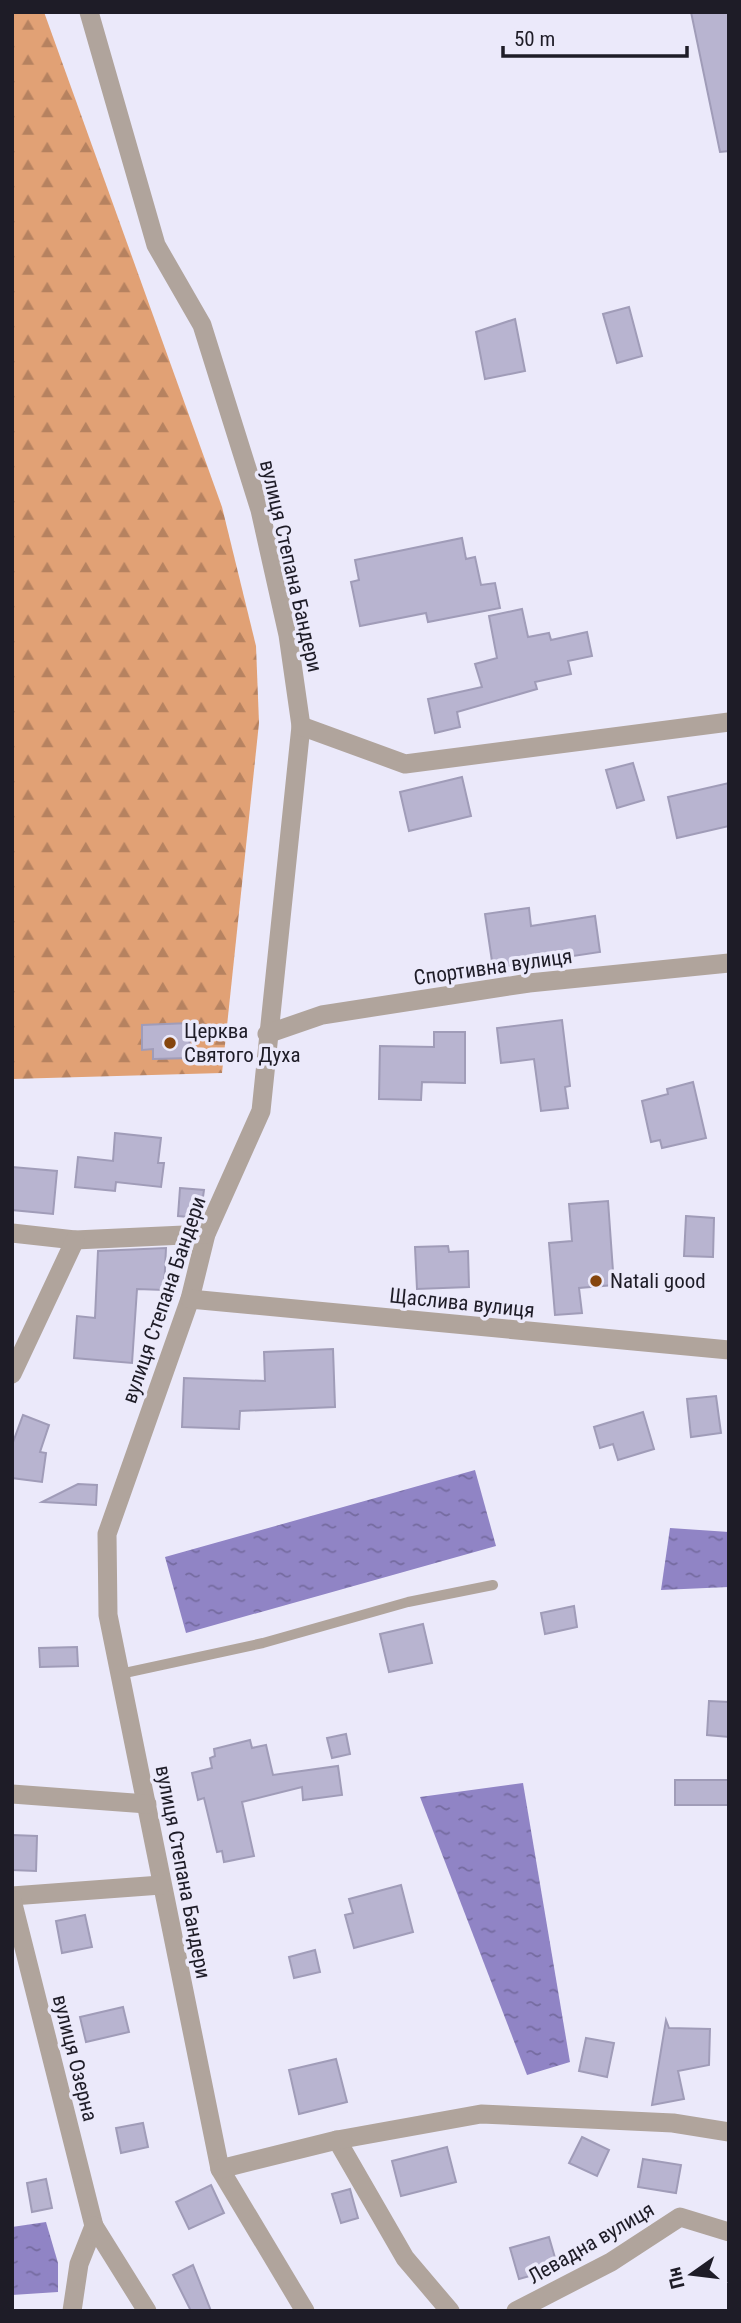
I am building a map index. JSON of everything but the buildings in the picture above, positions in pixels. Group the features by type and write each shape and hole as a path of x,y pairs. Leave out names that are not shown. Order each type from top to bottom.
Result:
{"street":[{"name":"вулиця Степана Бандери","path":"89,12 156,244 202,325 260,510 288,635 301,726 261,1111 206,1234 190,1299 107,1534 108,1615 220,2169 305,2311"},
{"path":"301,726 405,764 729,722"},
{"name":"Спортивна вулиця","path":"267,1034 322,1015 516,985 729,963"},
{"path":"12,1233 75,1240 206,1234"},
{"path":"12,1374 75,1240"},
{"name":"Щаслива вулиця","path":"190,1299 729,1350"},
{"path":"12,1794 147,1804"},
{"name":"вулиця Озерна","path":"147,2311 94,2226 12,1898 161,1885"},
{"path":"220,2169 337,2140 481,2114 673,2123 729,2132"},
{"path":"337,2140 405,2258 450,2311"},
{"name":"Левадна вулиця","path":"516,2311 611,2262 680,2217 729,2232"},
{"path":"72,2311 79,2264 94,2226"}],"lane":[{"path":"120,1674 263,1643 408,1602 493,1585"}],"green space":[{"path":"12,12 44,12 222,507 256,646 259,723 222,1073 12,1079"}],"water":[{"path":"475,1470 496,1546 186,1633 165,1557"},
{"path":"670,1528 729,1532 729,1587 661,1590"},
{"path":"523,1783 570,2062 527,2075 420,1797"},
{"path":"46,2222 58,2263 58,2292 12,2295 12,2227"}],"place":[{"name":"Церква Святого Духа","path":"170,1043"},
{"name":"Natali good","path":"596,1281"}]}
